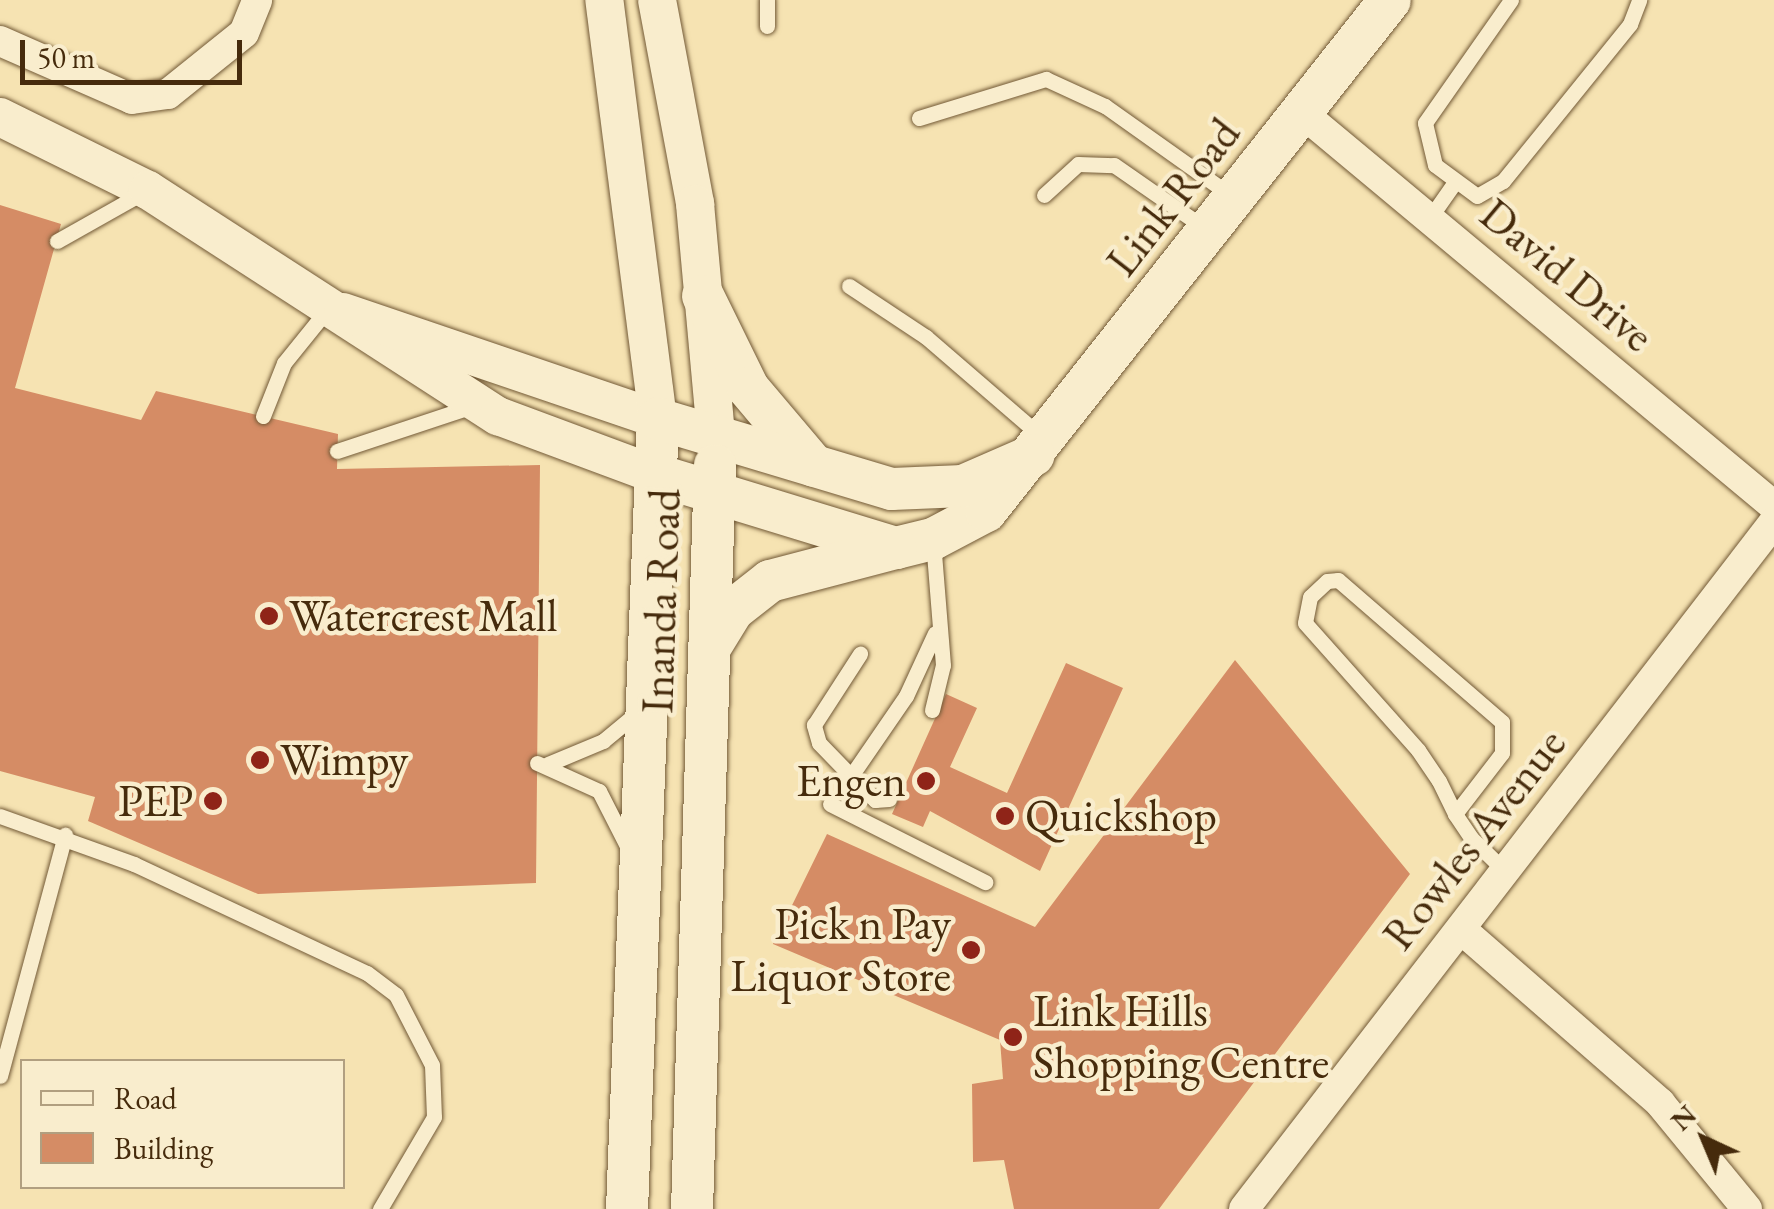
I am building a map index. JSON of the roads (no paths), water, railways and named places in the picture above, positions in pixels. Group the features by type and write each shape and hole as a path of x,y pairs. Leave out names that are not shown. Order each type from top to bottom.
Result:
{"main road":[{"name":"Link Road","path":"710,649 734,610 770,581 914,544 986,511 1040,448 1390,0"},
{"path":"703,296 748,388 817,470"},
{"name":"Link Road","path":"658,418 817,470 933,490 987,478 1040,448"},
{"name":"Inanda Road","path":"628,1209 658,418"},
{"name":"Inanda Road","path":"692,1209 716,435"},
{"path":"657,475 914,544 933,490"}],"street":[{"path":"0,41 132,100 168,94 244,33 257,0"},
{"name":"Inanda Road","path":"604,0 658,418"},
{"name":"Inanda Road","path":"656,0 680,104 716,435"},
{"name":"David Drive","path":"1301,112 1774,506"},
{"path":"0,117 148,190 337,309 477,405 657,475"},
{"path":"337,309 658,418"},
{"name":"Rowles Avenue","path":"1244,1209 1774,522"},
{"path":"1462,930 1660,1103 1746,1209"}],"lane":[{"path":"767,0 767,26"},
{"path":"1511,0 1425,124 1434,165 1477,196 1503,181 1630,24 1639,0"},
{"path":"919,118 1046,79 1105,106 1222,215"},
{"path":"1044,196 1078,164 1114,165 1222,215"},
{"path":"1429,219 1455,182"},
{"path":"58,235 148,190"},
{"path":"848,286 926,337 1040,448"},
{"path":"263,416 284,362 337,309"},
{"path":"337,451 477,405"},
{"path":"914,544 943,665 932,710"},
{"path":"1455,814 1502,752 1502,722 1338,580 1327,581 1310,597 1305,623 1418,750 1455,814 1506,872"},
{"path":"851,776 906,696 935,633"},
{"path":"860,654 814,725 819,744 875,800 889,799"},
{"path":"640,884 610,806 584,780 543,764 603,742 648,698"},
{"path":"830,804 985,882"},
{"path":"0,816 65,835 366,973 396,995 432,1065 434,1117 380,1209"},
{"path":"0,1076 65,835"}],"place":[{"name":"Watercrest Mall","path":"269,616"},
{"name":"Wimpy","path":"260,760"},
{"name":"Engen","path":"926,781"},
{"name":"PEP","path":"213,801"},
{"name":"Quickshop","path":"1005,816"},
{"name":"Pick n Pay Liquor Store","path":"971,950"},
{"name":"Link Hills Shopping Centre","path":"1013,1037"}]}
